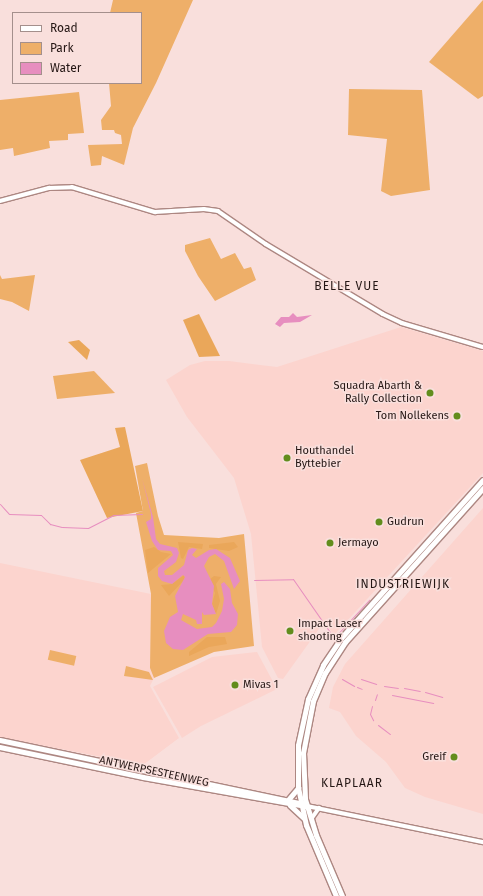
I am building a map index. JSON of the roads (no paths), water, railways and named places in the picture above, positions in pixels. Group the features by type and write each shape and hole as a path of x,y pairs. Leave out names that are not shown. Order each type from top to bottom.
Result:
{"highway":[{"path":"336,896 304,818 298,788 297,754 302,721 312,689 327,658 349,628 483,480"},
{"path":"342,896 312,824 302,805 302,764 305,732 313,701 328,668 352,633 483,488"}],"main road":[{"name":"ANTWERPSESTEENWEG","path":"0,740 138,768 200,784 302,805"},
{"name":"ANTWERPSESTEENWEG","path":"0,747 137,776 200,784 278,798 289,802"},
{"path":"137,776 142,772 138,768"},
{"path":"298,788 289,802 304,818"}],"street":[{"path":"0,201 49,188 72,187 155,212 204,209 218,211 266,244 383,314 402,323 483,347"},
{"name":"ANTWERPSESTEENWEG","path":"302,805 483,842"},
{"path":"312,824 313,814 319,808"}],"water":[{"path":"293,313 297,317 312,315 300,322 284,323 280,327 275,324 281,317 289,317"},
{"path":"142,478 153,517 156,539 160,544 177,548 179,553 176,562 164,571 165,575 172,575 184,565 188,550 192,548 197,549 192,555 196,558 209,550 216,549 230,558 240,581 234,589 224,561 215,554 209,557 204,566 214,586 212,604 216,614 204,615 202,612 202,624 197,624 196,620 183,614 181,620 197,629 212,627 216,623 222,611 224,599 221,584 224,582 230,589 232,603 238,614 237,625 231,632 208,634 183,650 173,649 166,643 164,631 170,617 178,612 175,596 185,577 183,575 172,584 162,581 158,576 158,568 173,555 171,551 158,550 152,541 146,522 151,519 151,514"}],"waterway":[{"path":"0,504 9,514 41,515 50,524 62,527 88,528 113,515 142,514"},
{"path":"254,580 293,579 334,638 369,600"},
{"path":"342,679 354,686"},
{"path":"361,679 376,684"},
{"path":"384,686 398,688"},
{"path":"357,687 362,689"},
{"path":"404,688 420,691"},
{"path":"425,692 442,697"},
{"path":"375,700 377,694"},
{"path":"392,695 433,703"},
{"path":"372,706 370,714 373,720"},
{"path":"378,725 390,734"}],"place":[{"name":"Squadra Abarth & Rally Collection","path":"430,393"},
{"name":"Tom Nollekens","path":"457,416"},
{"name":"Houthandel Byttebier","path":"287,458"},
{"name":"Gudrun","path":"379,522"},
{"name":"Jermayo","path":"330,543"},
{"name":"Impact Laser shooting","path":"290,631"},
{"name":"Mivas 1","path":"235,685"},
{"name":"Greif","path":"454,757"}],"district":[{"name":"BELLE VUE","path":"347,287"},
{"name":"INDUSTRIEWIJK","path":"403,585"},
{"name":"KLAPLAAR","path":"352,784"}]}
